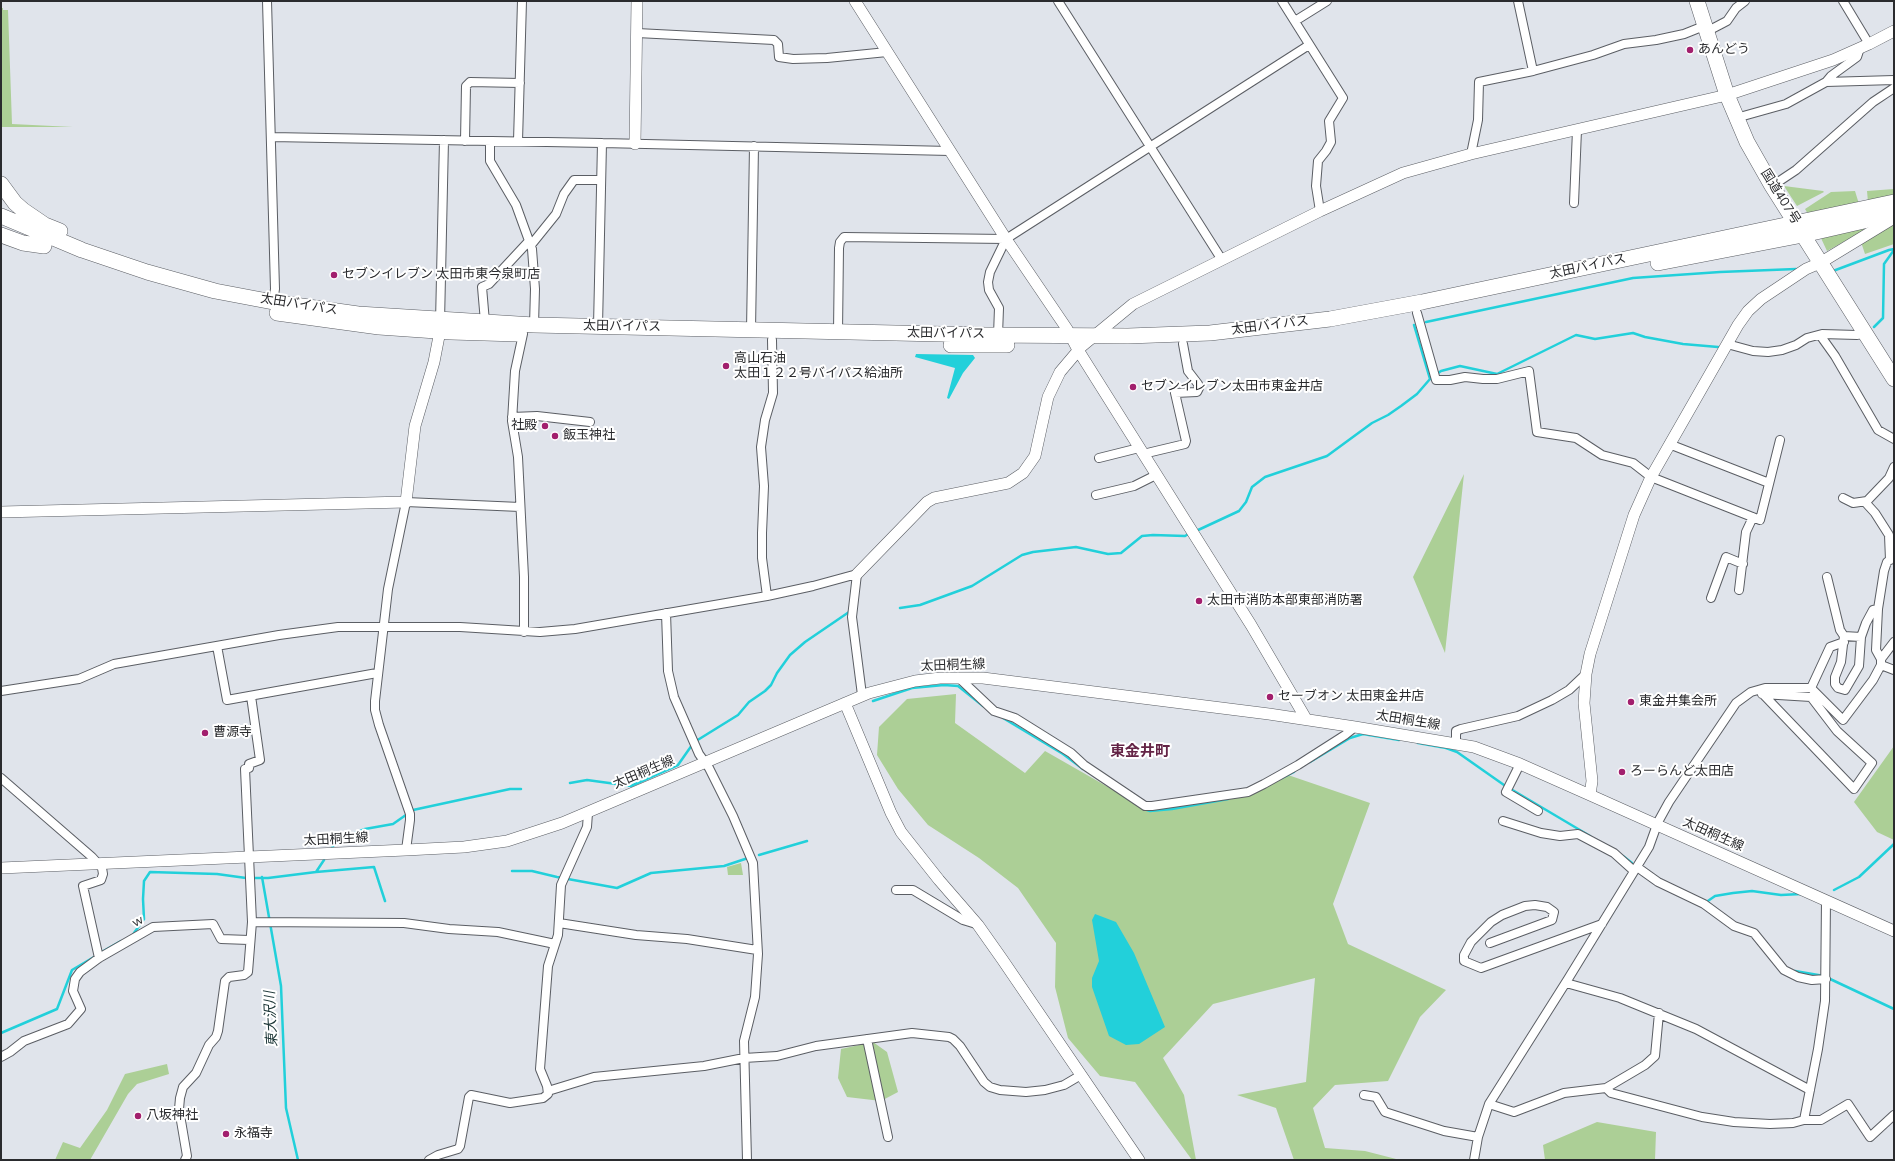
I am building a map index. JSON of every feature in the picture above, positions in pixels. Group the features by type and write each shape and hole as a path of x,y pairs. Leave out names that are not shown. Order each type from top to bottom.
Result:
{"highway":[{"name":"国道407号","path":"1697,1 1727,95 1747,142 1772,186 1894,379"},
{"path":"1,184 15,203 45,224 84,243 138,262 147,272"},
{"name":"太田バイパス","path":"1,227 44,246 144,281 211,300 284,314 357,325 528,329 772,340 1127,346 1183,344 1296,334 1417,313 1676,259 1799,229 1894,202"},
{"name":"太田バイパス","path":"1,216 68,244 147,272 215,291 273,302 440,326 485,322 528,329 598,326 998,335 1076,344 1094,336 1210,333 1330,319 1799,229 1894,214"},
{"path":"1,235 23,243 44,246"}],"street":[{"path":"267,1 275,289 273,302"},
{"path":"518,142 522,1"},
{"path":"635,144 637,1"},
{"path":"855,1 1006,239 1076,344 1141,451 1251,625 1305,717"},
{"path":"1058,1 1222,260"},
{"path":"1282,1 1343,98 1329,121 1331,142 1318,161 1316,186 1320,210"},
{"path":"1295,21 1327,1"},
{"path":"1518,1 1533,71"},
{"path":"1472,154 1478,120 1478,82 1533,71 1593,55 1624,44 1663,39 1705,29 1727,21 1736,8 1745,1"},
{"path":"1843,1 1865,46"},
{"path":"1094,336 1133,304 1320,210 1397,175 1420,167 1472,154 1727,95 1793,74 1865,46 1894,31"},
{"path":"637,33 774,40 778,44 779,57 793,59 827,58 887,52"},
{"path":"998,335 999,308 989,290 988,282 990,272 1006,239 1309,45"},
{"path":"1736,118 1786,104 1826,82 1831,76 1857,57 1865,46"},
{"path":"1826,82 1894,80"},
{"path":"465,141 466,86 470,82 520,83"},
{"path":"1772,186 1796,170 1856,117 1894,88"},
{"path":"1574,203 1577,130"},
{"path":"271,138 602,143 950,151"},
{"path":"406,850 409,811 375,710 377,673 388,589 406,502 415,426 434,362 440,326 444,140"},
{"path":"490,141 490,161 516,205 530,243 535,289 528,329 515,371 512,417 518,457 524,578 524,632"},
{"path":"598,326 602,143"},
{"path":"751,330 754,146"},
{"path":"485,322 482,287 489,284 530,243 556,214 564,194 574,180 601,180"},
{"path":"1590,795 1592,781 1584,703 1586,674 1590,654 1634,515 1651,477 1727,344 1748,311 1761,299 1806,270 1894,218"},
{"path":"838,332 839,248 840,242 844,237 1006,239"},
{"path":"1417,313 1436,380 1450,380 1465,377 1497,379 1528,371 1537,432 1576,438 1602,455 1633,463 1651,477 1760,520 1780,440"},
{"path":"1727,344 1754,351 1768,352 1782,350 1796,345 1807,338 1820,335 1857,335 1865,333"},
{"path":"1820,335 1835,356 1878,430 1894,439"},
{"path":"768,596 762,552 764,486 761,447 765,420 773,393 772,340"},
{"path":"1,691 79,679 114,664 338,627 460,627 524,632 575,629 768,596 857,574 927,502 934,498 1008,483 1023,473 1035,456 1043,415 1053,384 1076,344"},
{"path":"1098,458 1184,444 1186,441 1175,394 1197,392 1199,388 1198,384 1188,371 1183,344"},
{"path":"512,417 537,416 590,422"},
{"path":"1669,444 1769,483"},
{"path":"1843,498 1853,503 1865,502 1873,496 1889,478 1894,467"},
{"path":"1096,495 1134,486 1156,475"},
{"path":"1,512 406,502 520,507"},
{"path":"1865,502 1875,513 1889,535 1892,558 1887,562 1884,571 1878,609 1876,650 1881,662 1894,670"},
{"path":"1739,590 1746,532 1752,517"},
{"path":"1711,598 1726,557 1743,564"},
{"path":"857,574 852,617 862,696"},
{"path":"1827,577 1840,630 1844,639 1841,662 1834,677 1835,684 1838,688 1845,690 1859,666 1861,637 1869,616 1873,610 1878,609"},
{"path":"666,613 668,671 674,697 751,856 754,874 758,968 755,997 744,1040 747,1160"},
{"path":"1811,688 1830,647 1844,639 1861,637"},
{"path":"1760,692 1765,688 1811,688 1843,720 1873,680 1881,662 1894,642"},
{"path":"217,646 227,700 377,673"},
{"path":"1456,743 1456,731 1518,716 1569,690 1586,674"},
{"path":"958,677 994,711 1015,718 1071,753 1084,765 1145,806 1248,792 1298,765 1355,727"},
{"name":"太田桐生線","path":"1,868 249,858 464,847 506,841 588,813 862,696 915,681 958,677 1039,684 1355,727 1474,747 1520,764 1894,931"},
{"path":"1474,1160 1478,1137 1489,1104 1636,869 1649,847 1657,826 1669,802 1736,703 1751,692 1760,692 1811,697 1837,731 1872,763 1854,789 1760,692"},
{"path":"186,1159 180,1109 180,1094 185,1083 196,1073 209,1044 216,1037 225,981 229,977 244,975 248,972 252,922 245,769 249,768 249,764 260,760 251,696"},
{"path":"845,703 891,814 901,832 939,880 978,925 1015,976 1139,1160"},
{"path":"1520,764 1506,792 1538,811"},
{"path":"1,778 99,864 103,871 101,880 82,886 98,956"},
{"path":"429,1160 438,1155 458,1149 460,1146 469,1097 471,1095 510,1103 543,1098 548,1094 540,1069 540,1051 548,966 555,944 559,923 563,879 573,861 587,827 588,813"},
{"path":"1503,821 1541,833 1560,836 1578,834 1614,853 1636,869 1658,882 1704,904 1734,926 1754,932 1784,970 1798,977 1812,980 1826,979"},
{"path":"896,890 913,890 964,920 978,925"},
{"path":"1804,1120 1824,1008 1826,979 1826,900"},
{"path":"1490,943 1552,920 1554,912 1547,907 1535,905 1525,906 1502,915 1491,922 1471,942 1464,955 1464,961 1481,968 1602,924"},
{"path":"252,922 404,923 449,929 498,932 555,944"},
{"path":"559,923 636,936 683,939 757,950"},
{"name":"w","path":"1,1057 24,1041 68,1024 81,1009 73,991 73,984 80,972 98,956 153,927 213,924 221,939 250,940"},
{"path":"1566,983 1620,998 1659,1013 1696,1030 1810,1090"},
{"path":"1489,1104 1514,1112 1564,1093 1606,1088 1645,1065 1655,1056 1659,1013"},
{"path":"548,1091 594,1077 704,1066 744,1058 777,1056 816,1046 912,1033 949,1037 960,1046 984,1082 990,1087 1000,1090 1026,1092 1045,1090 1064,1085 1081,1074"},
{"path":"867,1039 888,1137"},
{"path":"1606,1088 1611,1093 1661,1107 1734,1122 1770,1124 1793,1123 1804,1120 1821,1120 1848,1104 1870,1137 1894,1115"},
{"path":"1364,1095 1376,1097 1385,1112 1444,1131 1478,1137"}],"green space":[{"path":"1,8 3,8 3,10 8,10 12,124 73,127 1,127"},
{"path":"1784,186 1823,191 1824,192 1797,206"},
{"path":"1894,189 1894,198 1868,202 1867,191"},
{"path":"1855,191 1859,204 1808,214 1805,209 1831,192"},
{"path":"1894,222 1894,244 1865,254 1861,242"},
{"path":"1876,224 1827,251 1820,236"},
{"path":"1464,474 1445,653 1413,577"},
{"path":"956,694 955,723 1025,773 1045,751 1150,811 1249,795 1288,775 1370,803 1333,904 1348,944 1446,990 1420,1017 1388,1081 1335,1085 1313,1108 1325,1148 1365,1151 1400,1160 1294,1160 1276,1108 1237,1095 1306,1082 1315,978 1213,1004 1163,1058 1184,1095 1196,1160 1192,1160 1135,1082 1100,1076 1068,1038 1055,987 1056,943 1018,888 979,858 928,825 898,789 877,755 879,727 907,699"},
{"path":"1894,746 1894,840 1877,832 1854,802"},
{"path":"741,863 743,875 728,875 727,867"},
{"path":"873,1042 887,1052 898,1092 881,1101 847,1097 838,1078 841,1049"},
{"path":"167,1064 169,1074 137,1084 128,1094 90,1160 55,1160 63,1142 80,1148 107,1110 125,1074"},
{"path":"1597,1122 1656,1132 1655,1160 1545,1160 1543,1145"}],"water":[{"path":"916,354 973,355 975,358 963,373 949,399 947,398 955,368 915,357"},
{"path":"1095,914 1116,922 1134,953 1165,1027 1139,1044 1126,1045 1109,1036 1092,987 1092,978 1099,961 1092,920"}],"waterway":[{"path":"1833,271 1894,249"},
{"path":"1874,327 1883,318 1884,264 1894,250"},
{"path":"1426,322 1633,278 1796,269"},
{"path":"1414,325 1430,379"},
{"path":"1196,531 1239,511 1246,502 1252,487 1265,477 1327,456 1372,423 1401,406 1417,394 1430,379 1441,371 1460,366 1497,374 1576,335 1595,339 1633,333 1645,337 1683,344 1718,347"},
{"path":"900,608 920,605 972,586 1022,555 1033,552 1076,547 1108,554 1121,553 1142,536 1185,536 1190,533"},
{"path":"696,741 738,715 749,702 771,685 777,673 790,655 805,642 849,612"},
{"path":"873,701 912,688 944,685 958,686 983,706"},
{"path":"1003,718 1063,754 1083,769"},
{"path":"1310,762 1350,738 1363,734 1399,740"},
{"path":"1418,743 1446,748 1457,752 1504,785 1590,836"},
{"path":"570,783 587,780 631,786 678,765 692,745"},
{"path":"1282,778 1294,772"},
{"path":"332,848 336,841 365,829 393,824 413,810 510,789 521,789"},
{"path":"1144,809 1150,811 1172,809 1228,799"},
{"path":"759,855 807,841"},
{"path":"1834,890 1859,877 1894,844"},
{"path":"1623,856 1632,863"},
{"path":"512,871 532,871 617,888 651,873 724,866 748,858"},
{"path":"134,933 144,919 144,881 150,872 217,874 246,878 268,878 316,872 324,860"},
{"path":"316,872 374,867 385,901"},
{"name":"東大沢川","path":"262,877 281,986 286,1108 298,1160"},
{"path":"1705,903 1715,896 1752,891 1781,895 1801,894"},
{"path":"100,953 121,941"},
{"path":"1,1033 57,1009 72,970 94,957"},
{"path":"1795,971 1824,976"},
{"path":"1828,978 1894,1009"}],"place":[{"name":"あんどう","path":"1690,50"},
{"name":"セブンイレブン 太田市東今泉町店","path":"334,275"},
{"name":"高山石油 太田１２２号バイパス給油所","path":"726,366"},
{"name":"セブンイレブン太田市東金井店","path":"1133,387"},
{"name":"社殿","path":"545,426"},
{"name":"飯玉神社","path":"555,436"},
{"name":"太田市消防本部東部消防署","path":"1199,601"},
{"name":"セーブオン 太田東金井店","path":"1270,697"},
{"name":"東金井集会所","path":"1631,702"},
{"name":"曹源寺","path":"205,733"},
{"name":"ろーらんど太田店","path":"1622,772"},
{"name":"八坂神社","path":"138,1116"},
{"name":"永福寺","path":"226,1134"}],"district":[{"name":"東金井町","path":"1140,752"}]}
